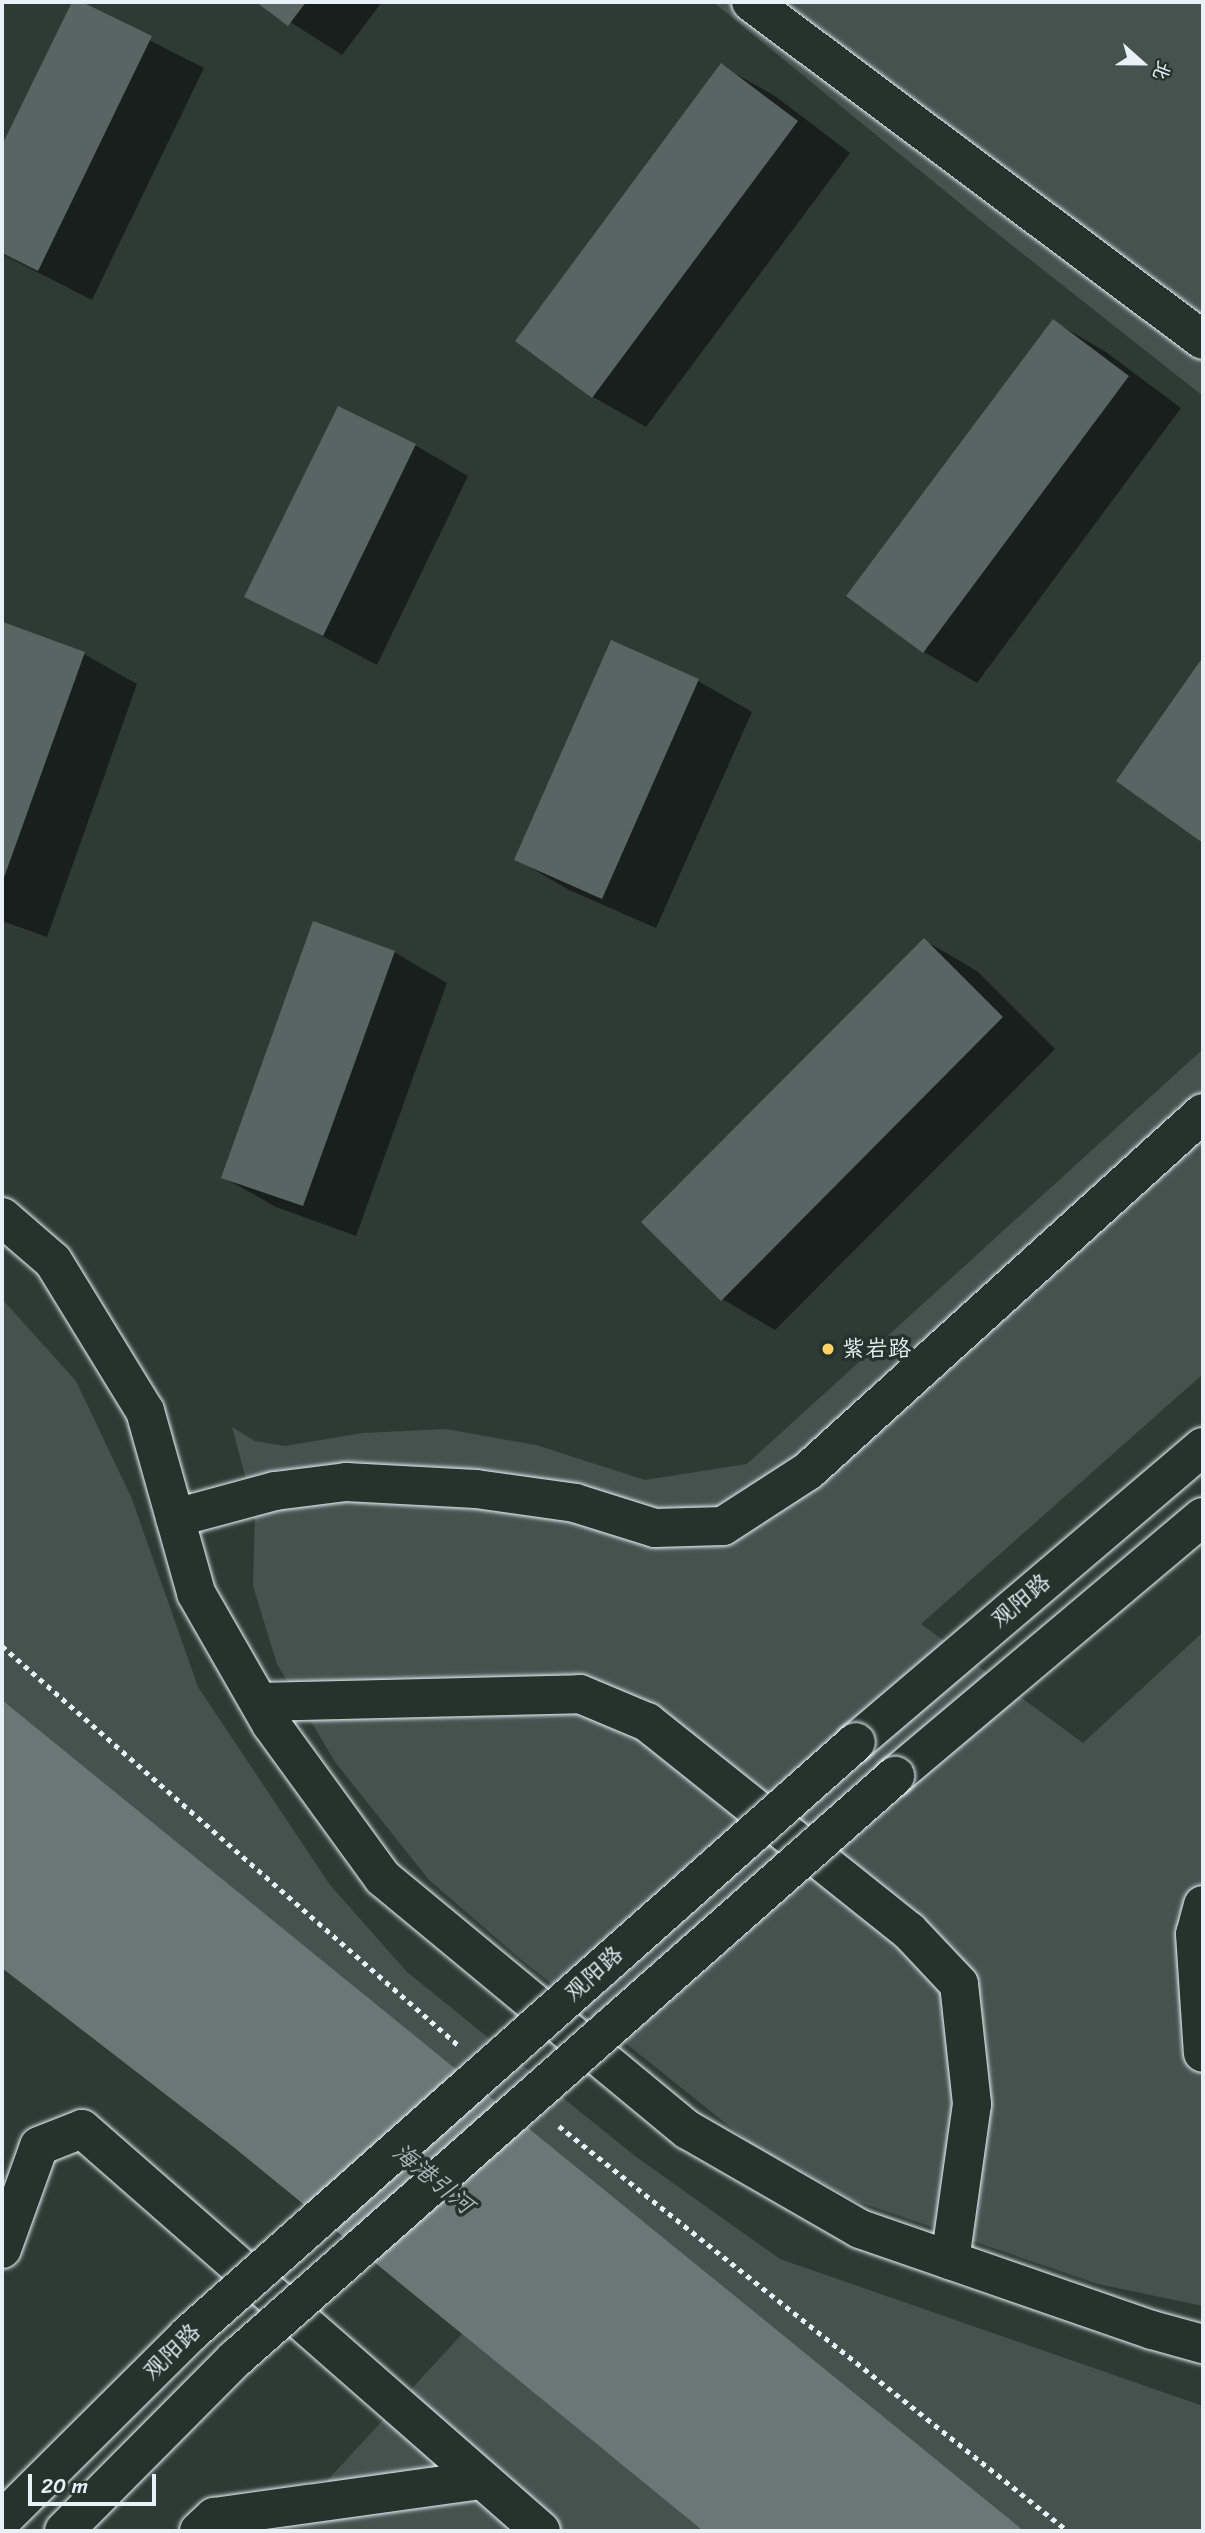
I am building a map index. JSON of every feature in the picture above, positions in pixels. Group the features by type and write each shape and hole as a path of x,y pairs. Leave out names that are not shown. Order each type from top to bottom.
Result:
{"street":[{"path":"751,2 1203,341"},
{"path":"175,1518 275,1491 345,1482 475,1489 562,1501 654,1528 723,1526 808,1471 1203,1113"},
{"path":"2,1217 53,1261 145,1410 196,1593 259,1702 383,1878 688,2130 860,2229 950,2260 1202,2335"},
{"name":"观阳路","path":"2,2519 188,2335 856,1742 1203,1447"},
{"path":"64,2531 235,2360 895,1776 1203,1517"},
{"path":"259,1702 580,1694 648,1722 909,1931 959,1984 972,2104 950,2260"},
{"path":"1203,1905 1195,1934 1203,2053"},
{"path":"2,2249 39,2146 82,2129 479,2480 541,2531"},
{"path":"199,2531 214,2517 479,2480"}],"shaded area":[{"path":"713,2 1203,2 1203,396 999,235"},
{"path":"1203,1049 1203,1374 921,1624 1083,1743 1203,1632 1203,2306 1098,2284 853,2200 749,2142 518,1957 429,1880 335,1762 277,1664 253,1586 255,1513 232,1427 255,1441 285,1446 363,1433 446,1429 536,1445 645,1480 747,1464"},
{"path":"2,1299 76,1381 132,1499 198,1687 330,1885 407,1972 635,2156 780,2259 1203,2406 1203,2531 1024,2531 2,1700"},
{"path":"462,2334 703,2531 281,2531"}],"water":[{"name":"海港引河","path":"2,1700 1024,2531 703,2531 231,2145 2,1968"}],"building":[{"path":"72,2 82,2 152,36 38,271 2,253 2,145"},
{"path":"256,2 306,2 288,26"},
{"path":"721,63 798,121 592,398 515,341"},
{"path":"1053,319 1129,376 923,653 846,596"},
{"path":"338,406 416,444 323,636 244,597"},
{"path":"3,622 85,652 2,883 2,625"},
{"path":"611,640 699,679 602,899 514,860"},
{"path":"1203,657 1203,843 1116,781"},
{"path":"313,921 395,951 303,1206 221,1178"},
{"path":"924,938 1003,1017 721,1301 641,1222"}],"place":[{"name":"紫岩路","path":"828,1349"}]}
